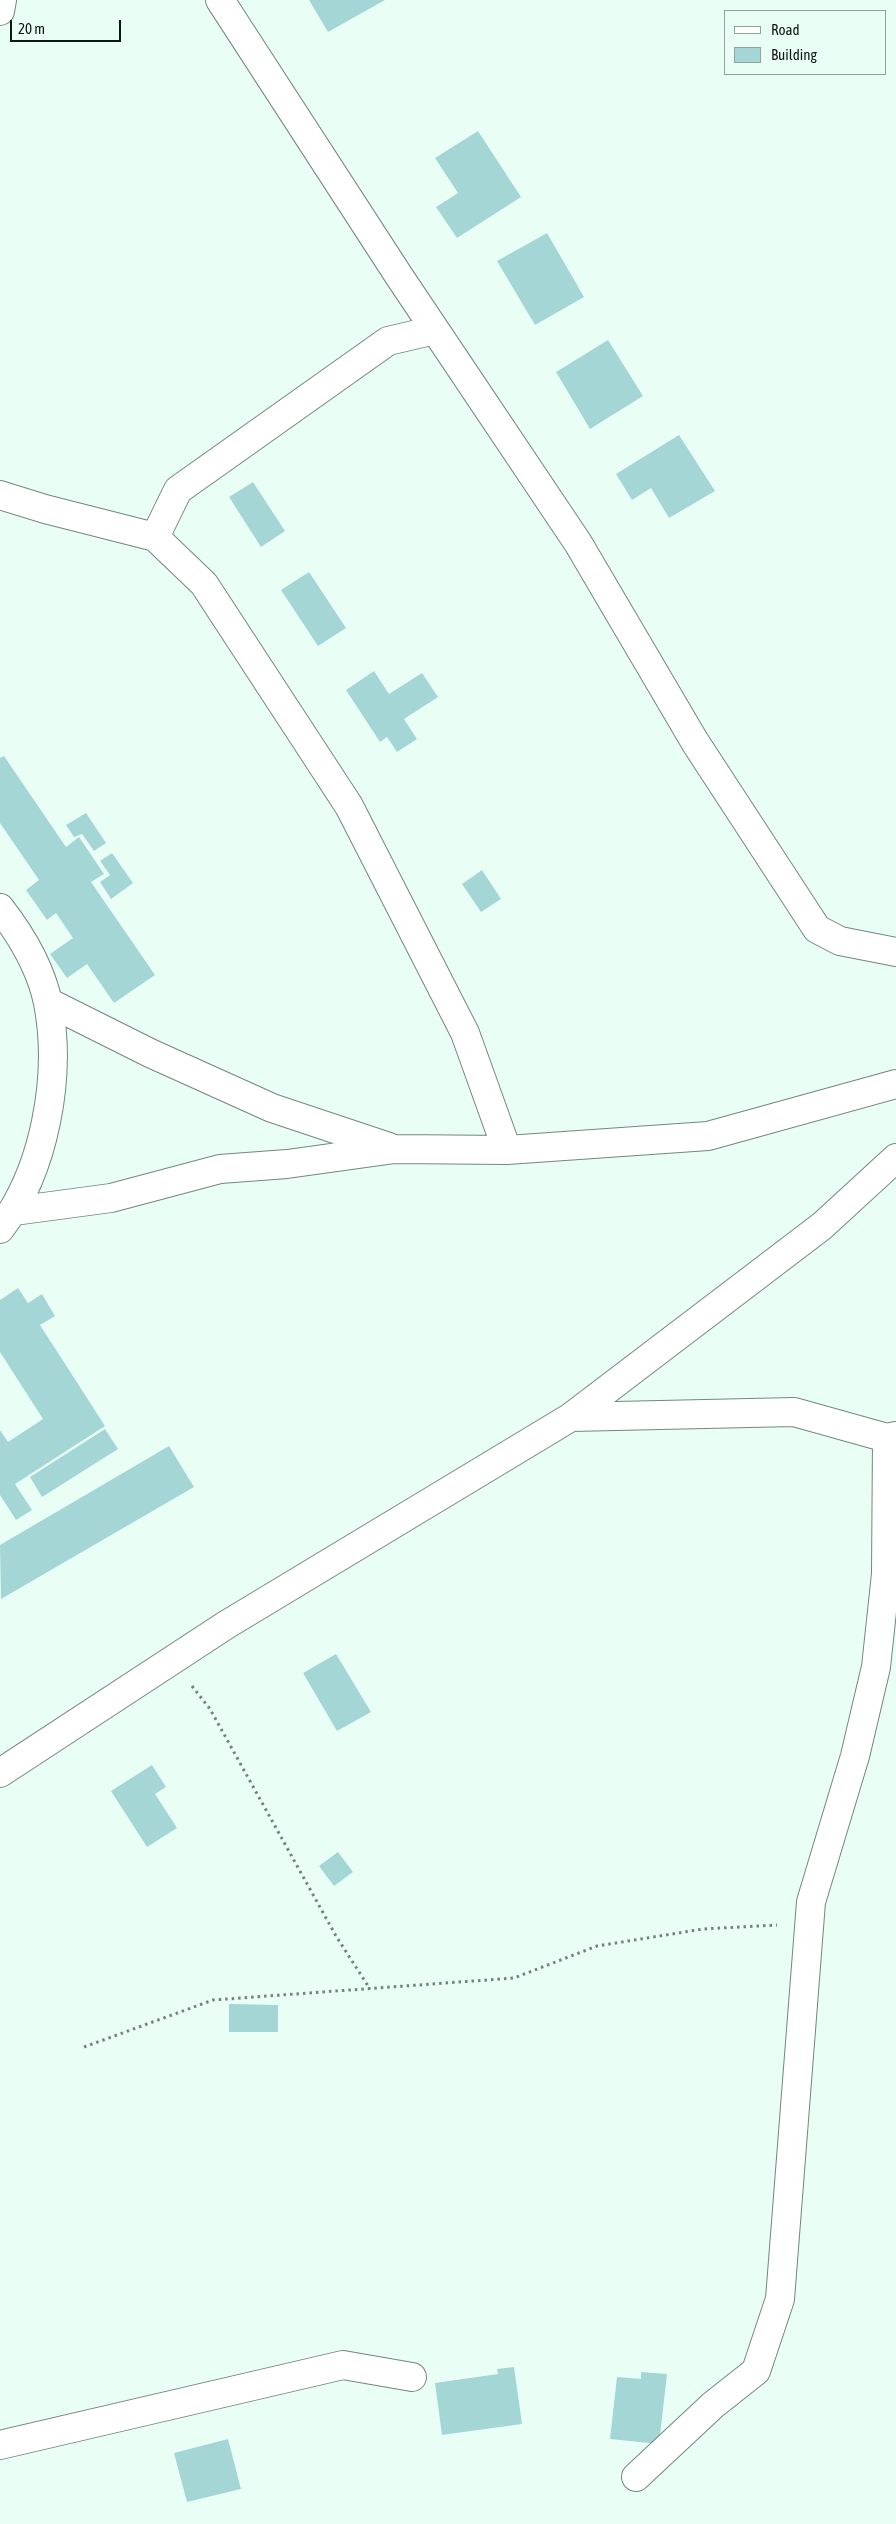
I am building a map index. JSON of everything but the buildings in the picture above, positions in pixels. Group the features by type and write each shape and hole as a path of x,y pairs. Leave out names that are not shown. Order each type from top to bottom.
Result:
{"street":[{"path":"0,11 2,0"},
{"path":"220,0 578,543 695,742 817,929 840,941 896,952"},
{"path":"155,537 178,490 388,342 436,330"},
{"path":"0,495 45,509 155,537 204,584 349,806 465,1033 507,1150"},
{"path":"0,908 12,924 33,961 48,1002 52,1088 44,1131 31,1171 7,1220"},
{"path":"48,1002 150,1053 272,1108 395,1149"},
{"path":"7,1220 111,1198 220,1170 287,1164 395,1149 507,1150 708,1136 896,1084"},
{"path":"0,1774 172,1660 571,1417 822,1226 896,1158"},
{"path":"571,1417 794,1412 892,1437 886,1574 876,1668 855,1756 811,1902 780,2300 756,2372 713,2405 636,2478"},
{"path":"0,2445 343,2365 412,2377"}],"path":[{"path":"172,1660 210,1709 336,1936 370,1989"},
{"path":"84,2048 213,2000 514,1978 597,1946 703,1929 810,1924"}]}
